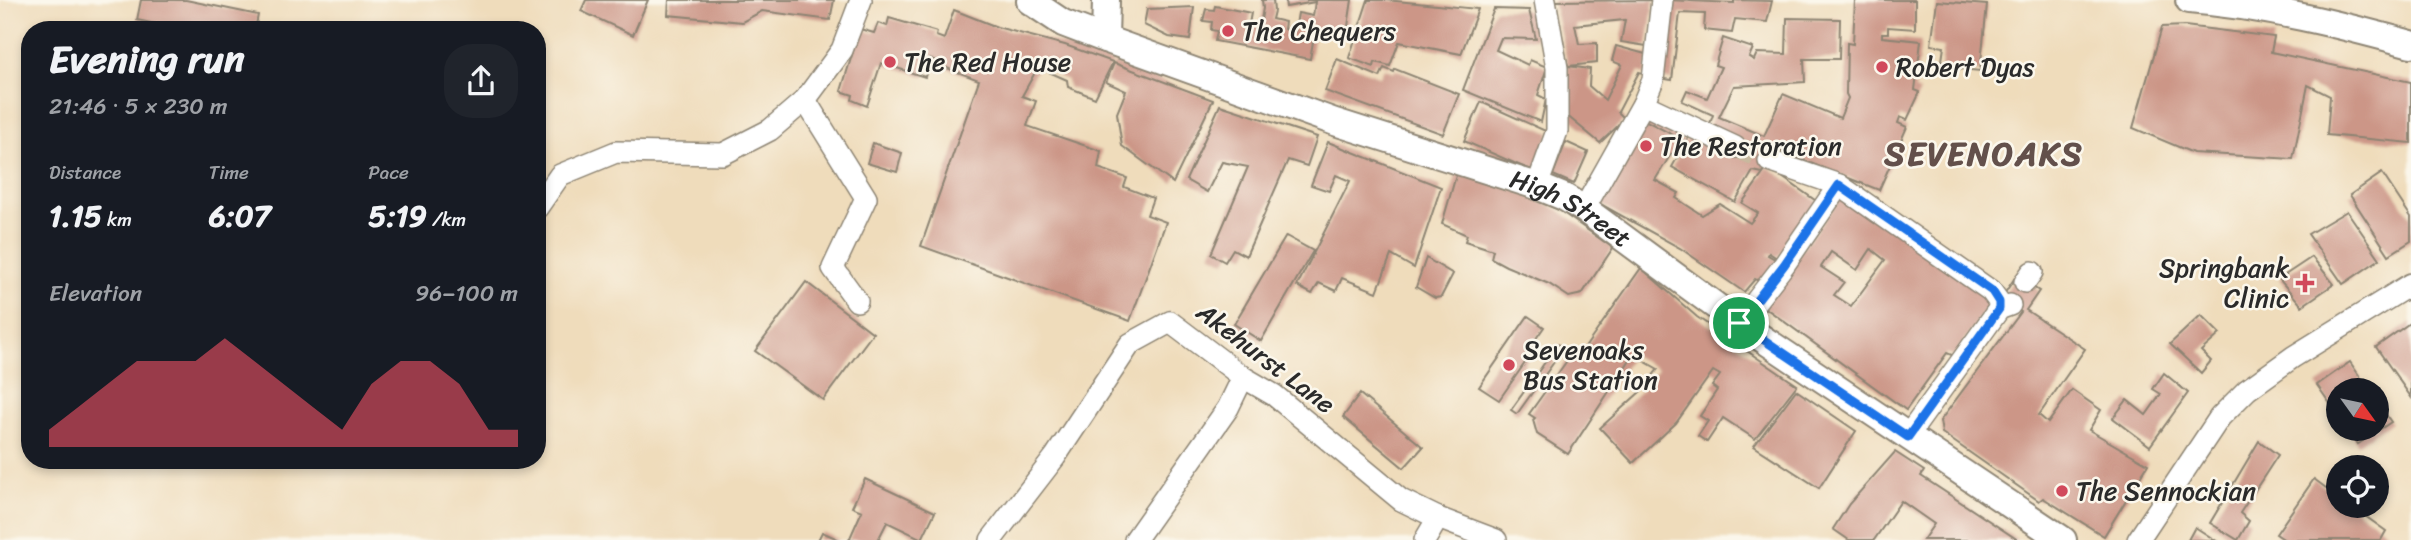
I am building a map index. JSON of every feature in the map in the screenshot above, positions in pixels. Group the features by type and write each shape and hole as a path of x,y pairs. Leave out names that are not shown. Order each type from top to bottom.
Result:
{"main road":[{"name":"High Street","path":"1018,0 1030,0 1063,23 1105,40 1335,122 1564,197 1739,323 2063,540"},
{"path":"1030,0 1042,0"},
{"path":"1105,40 1106,0"},
{"path":"2189,0 2303,16 2411,44"}],"street":[{"path":"546,195 560,175 616,152 723,154 771,130 805,100 842,50 861,0"},
{"path":"1537,186 1557,131 1557,68 1545,0"},
{"path":"1584,209 1643,104 1653,80 1662,0"},
{"path":"805,100 866,198 833,268 857,301"},
{"path":"1643,104 1735,147"},
{"path":"1769,161 1839,185 1992,291 2005,307 1908,437"},
{"path":"1739,323 1784,265 1839,185"},
{"path":"2138,540 2220,417 2247,390 2292,357 2411,284"},
{"name":"Akehurst Lane","path":"990,540 1055,457 1130,344 1170,322 1243,377 1284,402 1391,494 1438,518 1496,540"},
{"path":"1135,540 1228,408 1243,377"},
{"path":"1425,540 1438,518"}],"building":[{"path":"141,0 186,0 258,15 257,21 137,20"},
{"path":"586,0 648,0 633,35 581,11"},
{"path":"669,0 834,0 830,20 762,11 742,22 668,15"},
{"path":"1262,0 1273,0 1272,19 1285,22 1284,29 1295,31 1298,13 1313,16 1315,2 1286,7 1285,0 1352,0 1347,33 1311,32 1314,36 1310,59 1215,41 1217,31 1211,30 1212,22 1203,21 1206,9 1214,10 1215,6 1251,13 1249,24 1260,26"},
{"path":"1368,0 1478,9 1461,54 1399,42 1390,66 1375,62 1374,67 1349,58"},
{"path":"1654,0 1647,46 1621,42 1625,20 1575,25 1579,44 1597,43 1597,63 1568,66 1553,1"},
{"path":"1668,0 1734,3 1734,0 1772,1 1767,22 1735,19 1732,33 1704,30 1705,14 1680,13 1672,80 1659,78"},
{"path":"1855,0 1915,0 1915,29 1888,27 1888,33 1882,33 1882,37 1921,41 1915,90 1920,92 1907,120 1900,117 1898,123 1907,127 1879,190 1775,149 1763,173 1753,171 1735,202 1672,167 1681,151 1671,154 1655,180 1679,193 1676,198 1702,215 1720,204 1750,223 1758,213 1742,203 1768,167 1819,203 1777,258 1769,253 1768,255 1780,262 1763,283 1755,279 1744,292 1680,248 1595,201 1641,118 1686,142 1694,129 1708,129 1713,115 1682,101 1687,90 1707,98 1721,67 1715,65 1723,38 1753,48 1749,57 1754,60 1757,53 1786,54 1787,18 1840,19 1839,59 1804,59 1805,82 1734,86 1719,117 1764,136 1783,94 1840,118 1848,98 1847,43 1853,44"},
{"path":"1937,1 1987,5 1980,71 1941,67 1944,47 1931,45"},
{"path":"1194,7 1190,40 1169,37 1144,25 1147,9"},
{"path":"1494,9 1529,10 1536,39 1501,38 1496,50 1528,65 1530,60 1547,67 1538,95 1546,99 1541,122 1463,90"},
{"path":"954,10 997,27 1065,45 1113,62 1095,98 1068,87 1067,80 1038,67 1022,96 1036,101 1027,126 1101,151 1098,168 1127,178 1124,187 1153,198 1147,215 1166,222 1130,321 921,246 979,80 936,64 937,61 930,59 925,77 881,63 867,106 852,100 853,95 841,91 860,29 874,33 878,23 887,26 889,18 937,32 936,36 944,39"},
{"path":"2185,26 2274,37 2271,52 2411,82 2411,143 2327,135 2330,96 2308,85 2293,159 2193,153 2133,128 2162,27"},
{"path":"1616,46 1649,55 1646,74 1639,72 1618,112 1625,119 1600,143 1565,114 1568,66 1590,69 1589,86 1605,100 1622,65 1612,61"},
{"path":"1337,59 1380,77 1384,68 1394,72 1395,69 1459,94 1443,134 1325,91"},
{"path":"1114,63 1213,100 1173,183 1122,146 1117,113 1126,91 1106,82"},
{"path":"1481,102 1550,133 1535,172 1464,141"},
{"path":"1220,105 1317,137 1307,166 1288,160 1246,256 1233,249 1225,262 1211,254 1248,167 1222,162 1207,192 1186,180"},
{"path":"1328,142 1441,187 1414,268 1391,255 1377,292 1342,278 1336,291 1319,283 1312,294 1297,286 1350,181 1336,175 1329,191 1311,185"},
{"path":"1566,142 1588,152 1574,184 1553,175"},
{"path":"873,143 902,153 897,172 867,163"},
{"path":"1457,172 1515,190 1559,210 1613,248 1582,294 1569,297 1549,284 1506,266 1491,258 1493,250 1465,241 1467,235 1442,224"},
{"path":"2382,173 2411,217 2411,241 2389,255 2350,195"},
{"path":"1845,193 1994,297 1954,356 1947,353 1906,410 1760,304","holes":["1871,249 1885,260 1851,306 1834,295 1844,282 1821,267 1831,252 1857,270"]},
{"path":"2347,211 2380,259 2343,284 2308,234"},
{"path":"1286,236 1313,251 1261,341 1234,324"},
{"path":"2312,257 2334,284 2302,306 2279,279"},
{"path":"1426,258 1453,274 1441,297 1435,298 1416,287"},
{"path":"1641,268 1697,317 1797,385 1755,439 1723,418 1707,442 1698,436 1708,421 1700,416 1717,390 1712,386 1720,375 1713,371 1676,423 1633,463 1600,428 1640,392 1658,369 1633,355 1568,454 1537,434 1533,420 1535,418 1529,414 1571,355 1577,359"},
{"path":"2016,276 2039,291 2026,310 2085,349 2039,415 2048,423 2072,390 2101,410 2089,430 2148,464 2104,536 2043,498 2039,501 1942,433 1940,421 2021,312 2001,299"},
{"path":"806,282 873,333 823,400 755,351"},
{"path":"2201,315 2220,334 2201,351 2211,361 2201,373 2170,344"},
{"name":"Sevenoaks Bus Station","path":"1528,316 1544,327 1535,340 1539,343 1499,400 1479,387"},
{"path":"2411,322 2411,397 2376,347"},
{"path":"1558,344 1564,348 1517,414 1511,410"},
{"path":"2350,362 2361,378 2327,378"},
{"path":"2164,373 2188,393 2150,446 2113,418 2127,400 2146,415 2161,394 2153,389"},
{"path":"2326,379 2326,398 2317,385"},
{"path":"1796,390 1856,431 1819,488 1754,446"},
{"path":"1360,394 1423,447 1404,468 1343,417"},
{"path":"2259,441 2278,455 2240,513 2249,521 2238,540 2210,523"},
{"path":"1895,452 1924,471 1921,476 2018,540 1923,540 1934,524 1901,501 1874,540 1849,540 1833,529 1849,504"},
{"path":"865,479 935,512 922,539 887,522 878,540 849,540 862,511 852,507"},
{"path":"2314,479 2326,488 2326,518 2368,518 2386,531 2381,540 2285,540 2276,534"},
{"path":"2195,527 2215,540 2188,540"},
{"path":"822,532 840,540 818,540"}],"tunnel":[{"path":"1735,147 1769,161"}],"place":[{"name":"The Chequers","path":"1228,31"},
{"name":"The Red House","path":"890,62"},
{"name":"Robert Dyas","path":"1882,67"},
{"name":"The Restoration","path":"1646,146"},
{"name":"Springbank Clinic","path":"2305,283"},
{"name":"Sevenoaks Bus Station","path":"1509,365"},
{"name":"The Sennockian","path":"2062,491"}],"district":[{"name":"SEVENOAKS","path":"1984,154"}],"route":[{"path":"1839,185 1992,291 1999,302 1999,309 1908,437 1739,323 1784,265 1839,185"}]}
